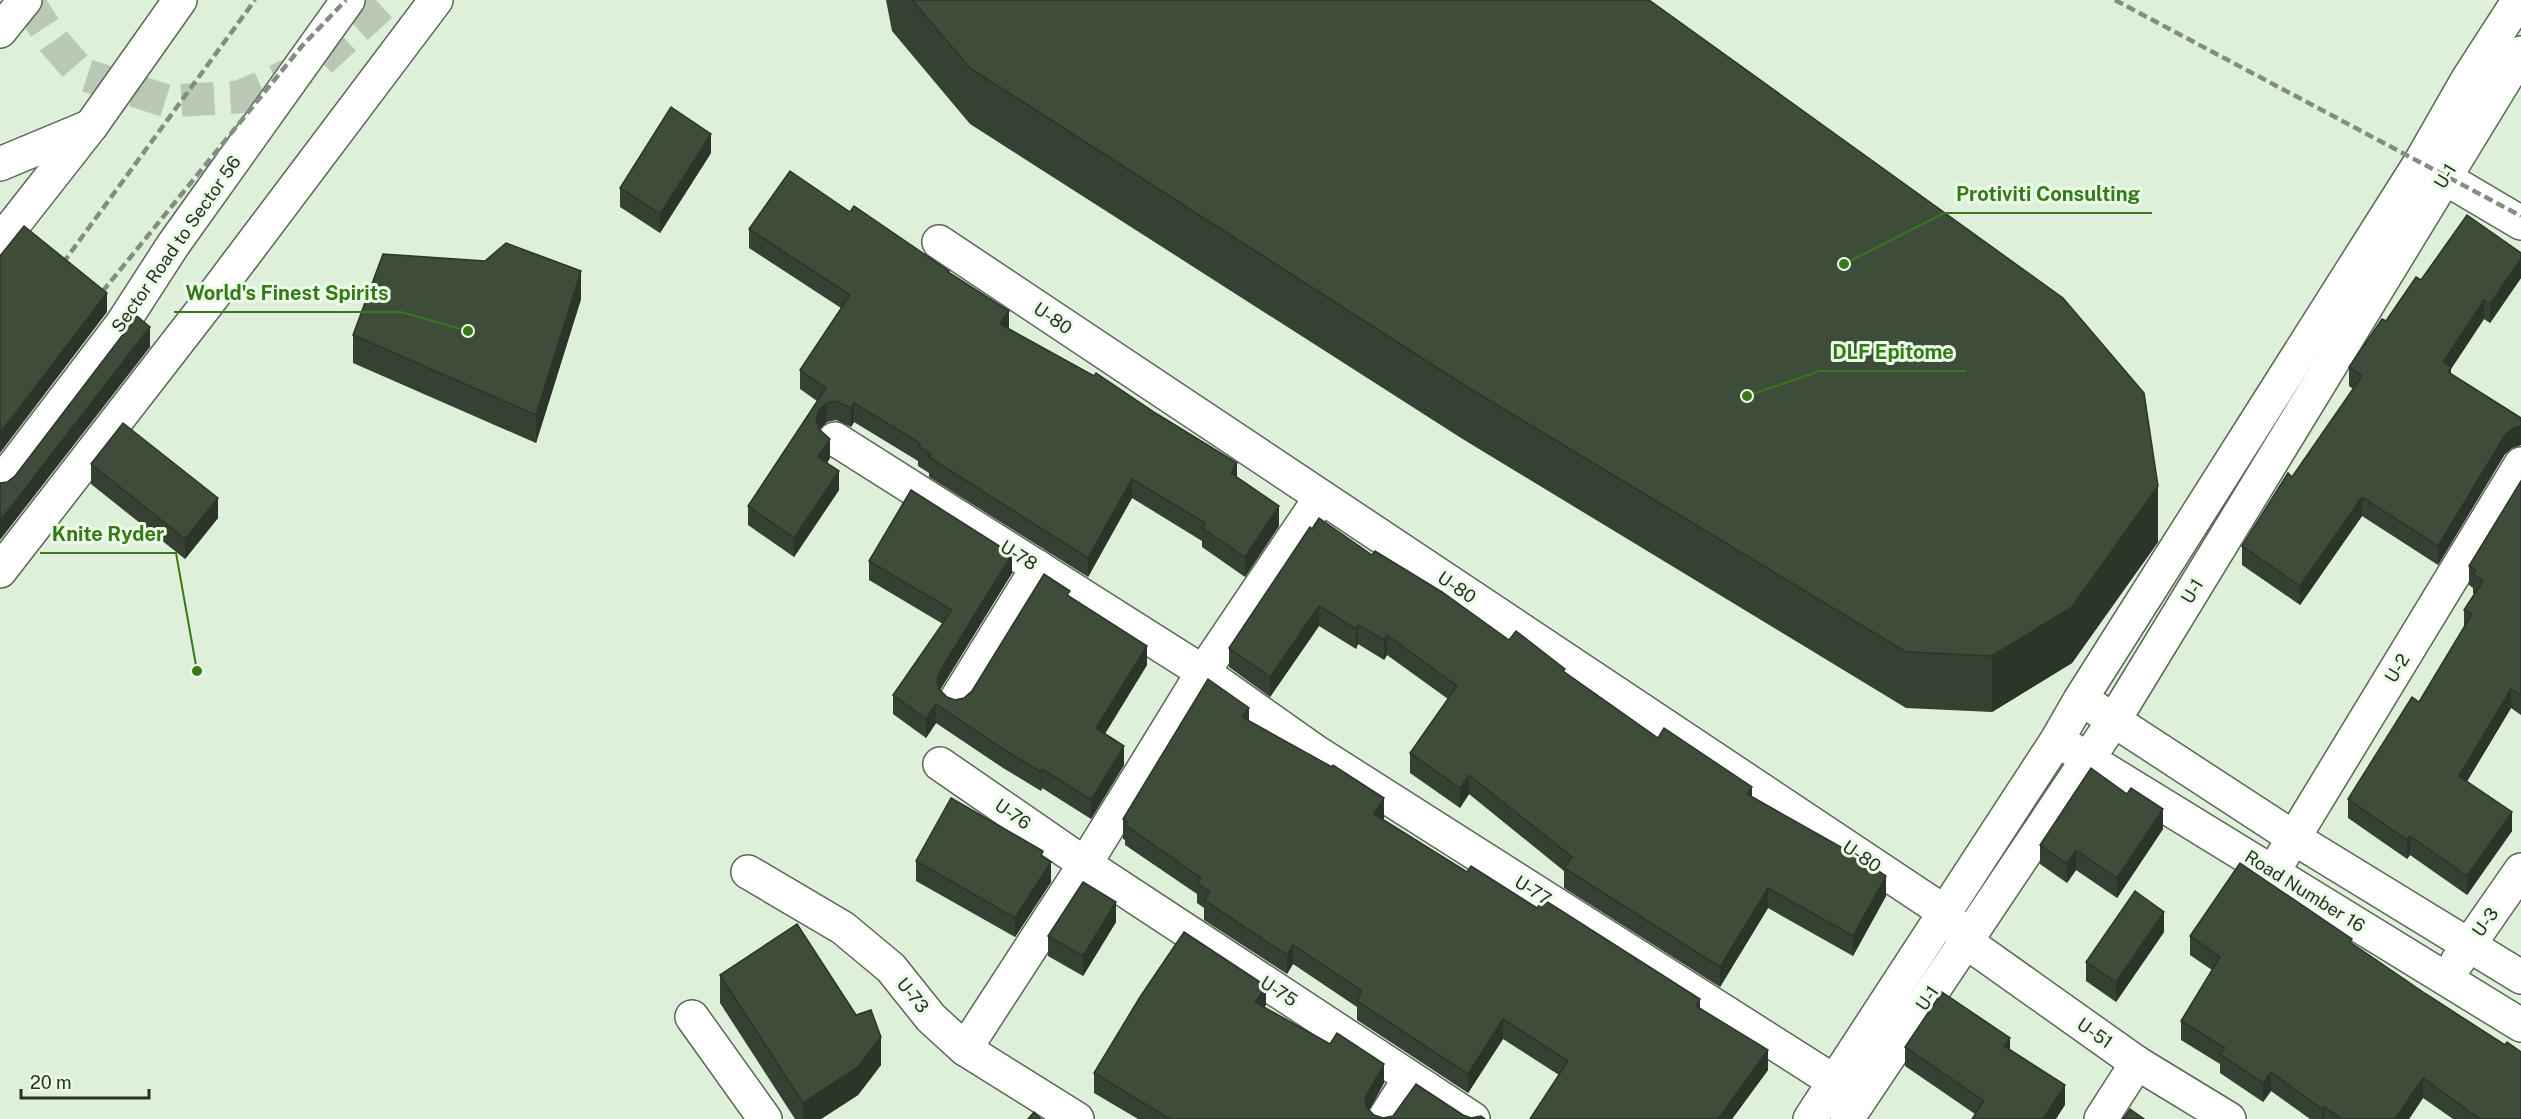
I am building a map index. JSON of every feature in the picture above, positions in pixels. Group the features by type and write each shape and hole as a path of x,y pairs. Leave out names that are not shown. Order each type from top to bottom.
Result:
{"street":[{"path":"0,31 25,0"},
{"path":"0,242 91,126 180,0"},
{"name":"Sector Road to Sector 56","path":"0,484 122,324 173,245 348,0"},
{"path":"0,571 207,304 436,0"},
{"name":"U-1","path":"1810,1119 2057,740 2080,700 2420,163 2468,79 2519,0"},
{"name":"U-1","path":"1847,1119 2114,720 2521,53"},
{"path":"0,164 91,126"},
{"path":"2445,178 2521,223"},
{"name":"U-80","path":"939,242 1946,913 1965,941"},
{"name":"U-78","path":"835,439 1203,672"},
{"name":"U-2","path":"2273,872 2521,464"},
{"path":"965,1049 1085,864 1203,672 1321,497"},
{"path":"956,700 1038,567"},
{"name":"U-77","path":"1203,672 1316,752 1835,1082"},
{"path":"2080,700 2294,838 2521,977"},
{"name":"Road Number 16","path":"2057,740 2521,1025"},
{"name":"U-76","path":"940,764 1085,864"},
{"name":"U-75","path":"1085,864 1473,1119"},
{"name":"U-3","path":"2445,978 2521,870"},
{"name":"U-73","path":"748,872 843,928 891,968 931,1018 965,1049 1077,1119"},
{"name":"U-51","path":"1965,941 2137,1063 2229,1119"},
{"path":"692,1017 765,1119"},
{"path":"2101,1119 2137,1063"},
{"path":"1384,1119 1410,1078"},
{"path":"1835,1082 1847,1119"}],"building":[{"path":"912,0 1649,0 2063,298 2144,393 2158,486 2072,607 1992,656 1906,652 1461,383 970,68"},
{"path":"671,107 711,134 660,214 620,188"},
{"path":"790,171 850,212 854,206 948,272 1009,311 1000,324 1094,376 1096,373 1237,463 1231,473 1279,506 1245,557 1202,528 1205,523 1132,479 1088,558 929,457 931,454 918,446 920,443 854,403 851,408 836,401 827,403 819,410 816,420 819,429 830,439 818,457 839,471 794,538 748,506 826,388 800,370 850,295 749,229"},
{"path":"2467,215 2521,253 2521,259 2490,304 2484,300 2443,362 2451,367 2448,372 2521,418 2521,426 2505,435 2438,546 2362,497 2300,586 2242,546 2288,473 2292,477 2362,376 2349,367 2382,319 2386,321 2416,277 2421,280"},
{"path":"24,226 107,293 0,433 0,256"},
{"path":"506,243 581,271 536,415 353,335 383,254 485,261"},
{"path":"137,316 150,327 0,521 0,483 7,482 15,476"},
{"path":"123,423 218,498 185,539 91,464"},
{"path":"2521,481 2521,696 2511,689 2459,776 2512,812 2467,876 2410,836 2407,840 2348,799 2412,697 2419,702 2472,614 2464,610 2483,581 2473,574 2476,570 2469,566"},
{"path":"911,490 1012,554 940,671 937,680 939,689 947,697 955,700 964,698 972,691 1044,574 1070,591 1067,595 1147,646 1096,728 1124,746 1091,800 1042,769 1041,772 1003,749 936,704 926,719 893,695 952,610 869,561"},
{"path":"1319,518 1372,555 1375,551 1442,592 1509,640 1516,631 1565,669 1563,671 1658,738 1664,728 1752,787 1747,794 1855,855 1886,876 1853,936 1768,888 1720,967 1564,868 1572,857 1469,775 1460,788 1410,753 1457,686 1387,635 1384,640 1358,625 1356,629 1319,606 1270,677 1229,648 1310,527 1312,529"},
{"path":"1208,679 1249,708 1242,717 1332,767 1333,765 1384,798 1374,814 1467,872 1471,866 1537,908 1543,899 1700,999 1696,1006 1768,1050 1718,1119 1530,1119 1568,1061 1503,1019 1468,1074 1357,1001 1362,991 1293,945 1287,955 1204,900 1210,892 1197,883 1201,878 1125,825 1127,822 1123,819"},
{"path":"2091,768 2127,794 2131,788 2163,809 2117,878 2076,850 2067,864 2040,845"},
{"path":"951,798 1043,851 1041,856 1051,862 1015,918 916,861"},
{"path":"2240,863 2352,939 2350,942 2426,994 2505,1045 2507,1042 2521,1052 2521,1119 2480,1119 2423,1078 2395,1119 2342,1119 2324,1107 2322,1109 2271,1072 2263,1083 2220,1054 2225,1048 2181,1021 2220,957 2190,936"},
{"path":"1083,882 1116,902 1083,956 1048,936"},
{"path":"2135,891 2164,912 2116,982 2086,962"},
{"path":"797,924 856,1015 871,1010 881,1037 858,1067 803,1103 720,975"},
{"path":"1184,932 1266,986 1255,1002 1330,1044 1337,1033 1384,1064 1365,1098 1367,1108 1374,1115 1383,1118 1393,1116 1416,1084 1463,1115 1471,1118 1481,1116 1485,1119 1170,1119 1094,1073 1140,997"},
{"path":"1942,992 2010,1038 2004,1046 2065,1085 2043,1119 1972,1119 1984,1101 1905,1047"},
{"path":"2130,1109 2144,1119 2123,1119"},
{"path":"1034,1112 1041,1119 1028,1119"}],"tunnel":[{"path":"27,0 54,42 82,74 167,101 239,97 319,62 387,0"}],"railway":[{"path":"55,274 255,0"},
{"path":"94,302 302,46 346,0"},
{"path":"2115,0 2521,216"}],"place":[{"name":"Protiviti Consulting","path":"1844,264"},
{"name":"World's Finest Spirits","path":"468,331"},
{"name":"DLF Epitome","path":"1747,396"},
{"name":"Knite Ryder","path":"197,671"}]}
